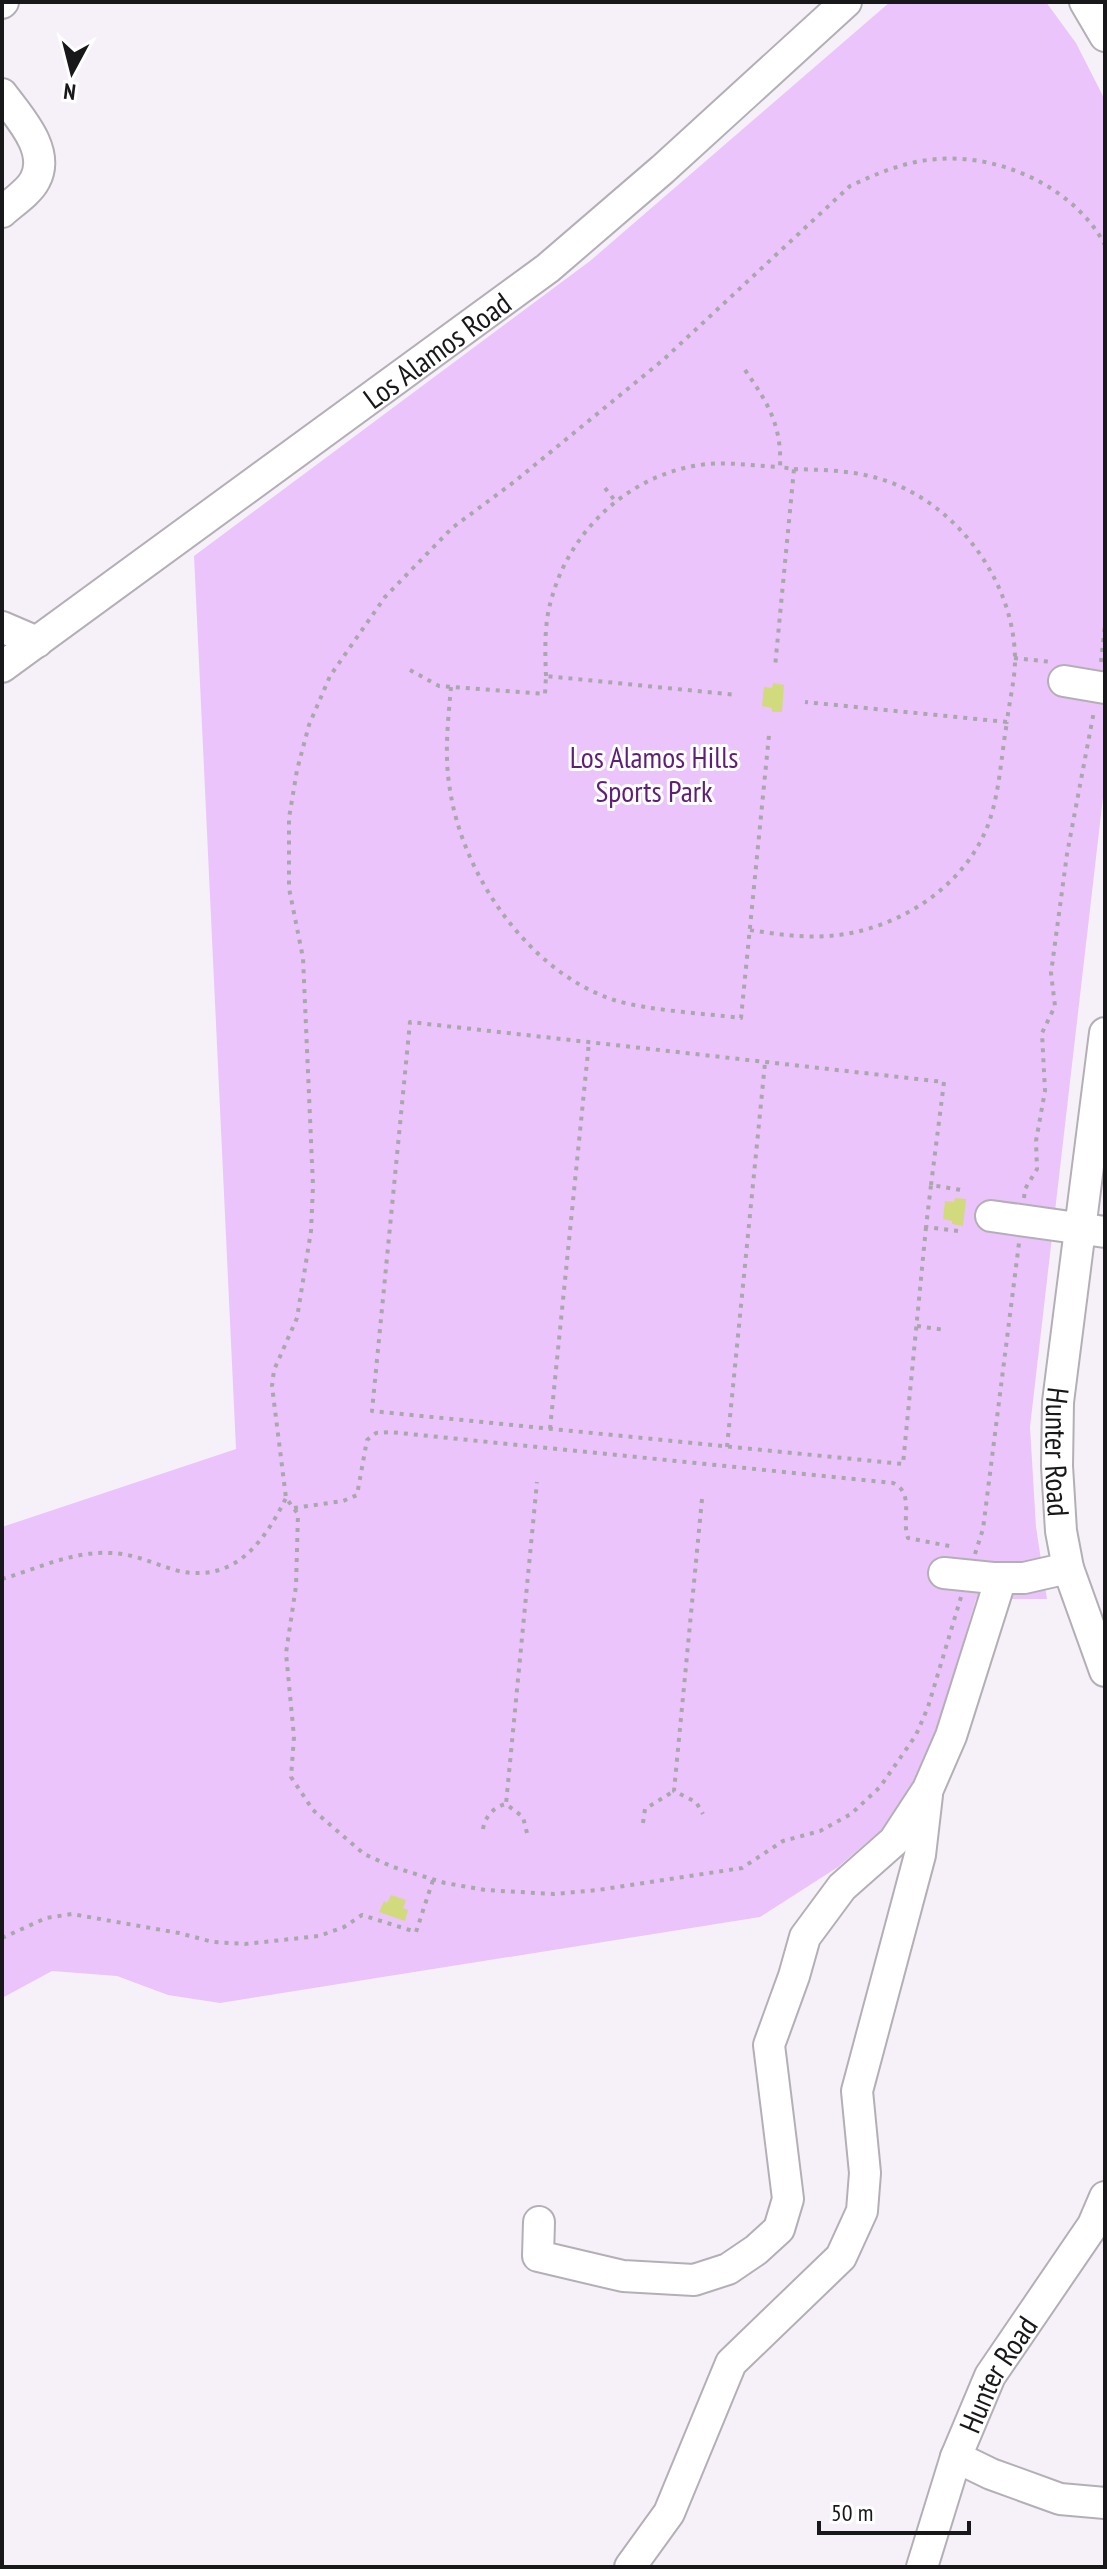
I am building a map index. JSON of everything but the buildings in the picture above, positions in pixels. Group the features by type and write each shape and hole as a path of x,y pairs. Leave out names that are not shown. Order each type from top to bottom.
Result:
{"street":[{"name":"Los Alamos Road","path":"2,667 548,268 663,169 846,2"},
{"path":"1085,2 1105,36"},
{"path":"2,94 33,136 40,163 35,182 2,212"},
{"path":"2,627 37,642"},
{"path":"1064,681 1101,687"},
{"name":"Hunter Road","path":"1105,1033 1094,1230 1058,1402 1057,1466 1060,1522 1068,1568 1105,1671"},
{"path":"991,1216 1094,1230"},
{"path":"963,1566 1001,1578 1024,1578 1068,1568"},
{"path":"539,2222 538,2256 623,2276 660,2280 694,2280 728,2269 779,2229 788,2199 769,2045 805,1937 842,1887 894,1841 928,1789 951,1736 1001,1578"},
{"path":"630,2567 669,2513 731,2363 841,2257 862,2211 865,2173 857,2091 920,1855 928,1789"},
{"name":"Hunter Road","path":"922,2567 956,2457 990,2376 1093,2225 1105,2197"},
{"path":"956,2457 991,2474 1060,2499 1105,2503"}],"path":[{"path":"1105,245 1076,209 1049,187 1011,169 938,158 878,173 850,186 663,360 514,482 452,528 385,597 330,676 309,725 289,818 289,888 303,958 313,1186 311,1231 297,1318 274,1370 272,1386 286,1498 298,1514 299,1547 286,1653 294,1737 291,1777 313,1810 364,1854 433,1880 485,1890 554,1894 742,1868 783,1841 820,1831 851,1814 880,1787 916,1735 928,1707 963,1566 983,1529 1025,1189 1037,1169 1036,1141 1045,1091 1042,1033 1055,1006 1051,973 1065,869 1101,687 1105,625"},
{"path":"745,370 771,408 781,447 780,467"},
{"path":"410,670 439,686 545,694 546,631 557,580 575,547 598,517 656,477 691,467 724,463 855,473 880,478 939,509 976,548 993,575 1004,606 1014,658 994,802 978,847 947,886 896,918 864,929 812,936 750,930"},
{"path":"775,667 794,469"},
{"path":"605,488 616,502"},
{"path":"1014,658 1039,660"},
{"path":"546,676 737,695"},
{"path":"451,687 446,755 449,789 466,849 478,877 503,914 557,968 571,979 614,1000 741,1018 769,735"},
{"path":"805,702 1007,722"},
{"path":"410,1022 589,1042 944,1082 926,1227 903,1464 372,1411 410,1022"},
{"path":"550,1429 589,1042"},
{"path":"727,1447 765,1062"},
{"path":"931,1185 961,1190"},
{"path":"926,1227 958,1231"},
{"path":"917,1326 945,1330"},
{"path":"294,1508 343,1501 357,1495 367,1440 376,1433 390,1432 893,1483 901,1488 906,1497 906,1530 911,1540 963,1566"},
{"path":"506,1804 537,1482"},
{"path":"2,1579 76,1556 105,1552 132,1554 181,1571 206,1572 231,1565 251,1553 274,1522 286,1498"},
{"path":"674,1791 702,1499"},
{"path":"674,1791 696,1802 703,1814"},
{"path":"643,1823 645,1809 674,1791"},
{"path":"483,1829 484,1821 491,1812 506,1804"},
{"path":"506,1804 523,1817 527,1833"},
{"path":"2,1938 46,1918 72,1914 213,1942 245,1944 319,1936 344,1927 362,1915 416,1932 433,1880"}],"green space":[{"name":"Los Alamos Hills Sports Park","path":"890,2 1046,2 1076,43 1105,100 1105,780 1030,1427 1036,1527 1047,1599 976,1599 926,1766 888,1824 838,1867 760,1917 220,2003 168,1995 117,1976 52,1971 2,1998 2,1527 236,1449 194,556 590,261"}]}
